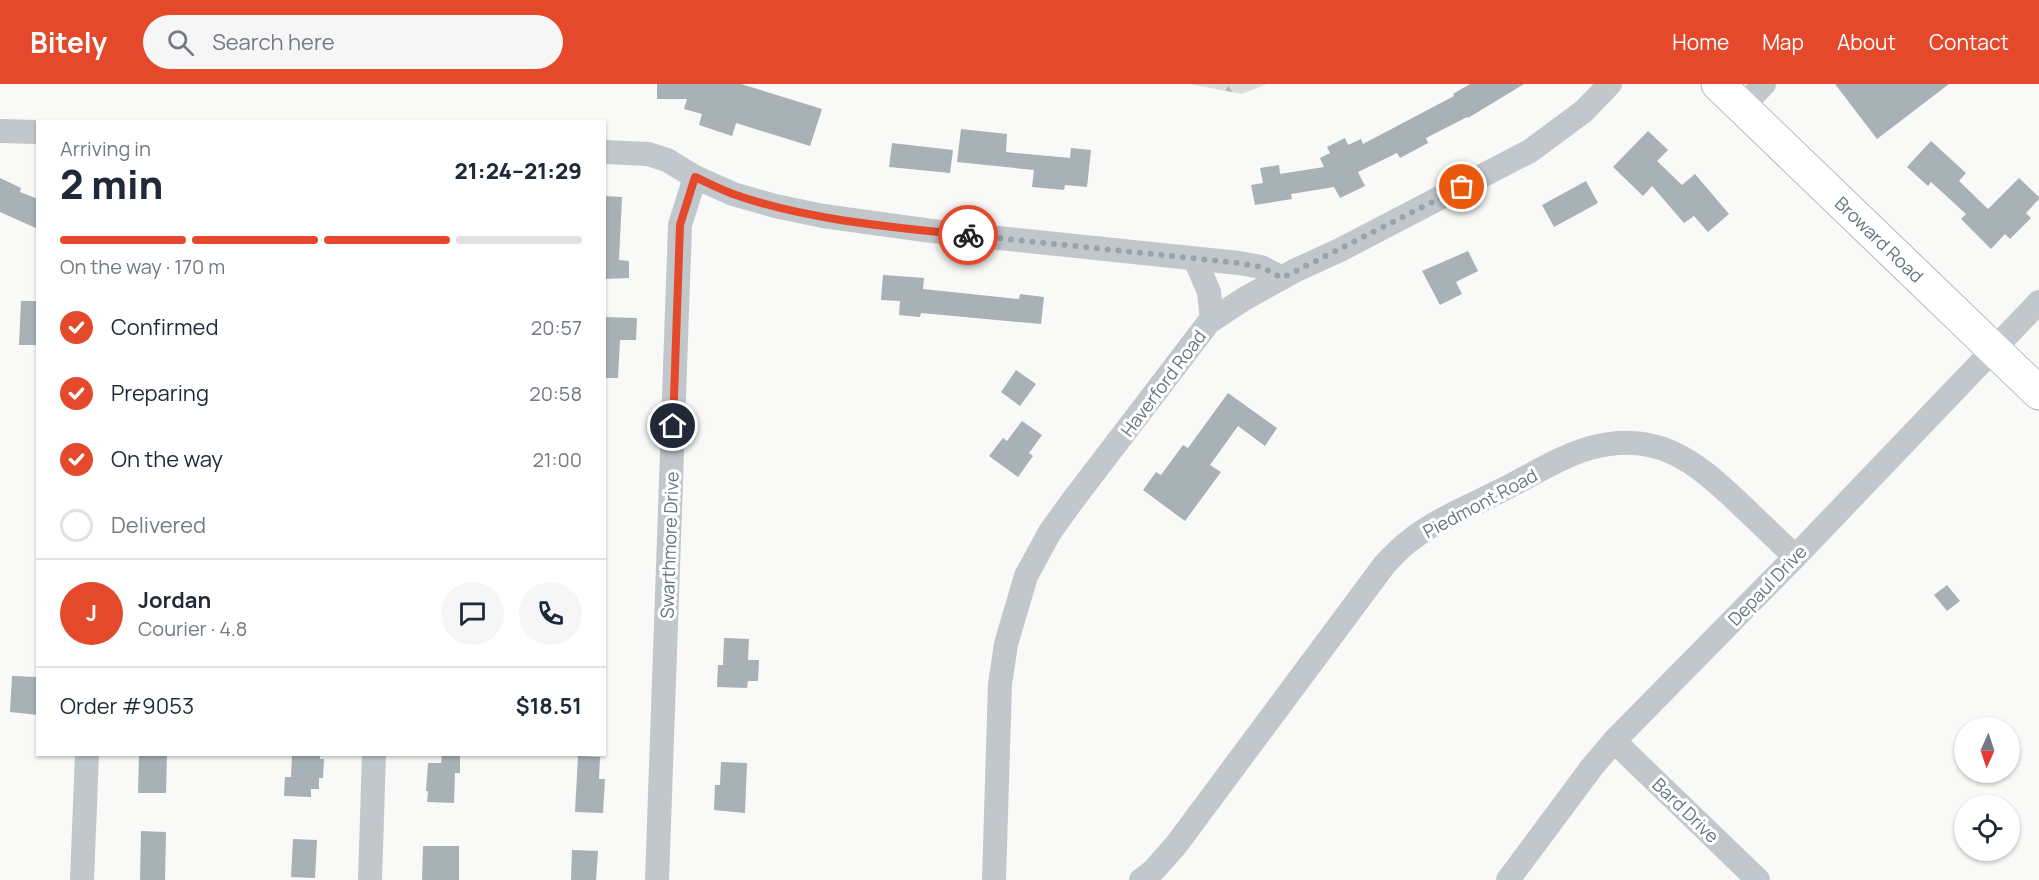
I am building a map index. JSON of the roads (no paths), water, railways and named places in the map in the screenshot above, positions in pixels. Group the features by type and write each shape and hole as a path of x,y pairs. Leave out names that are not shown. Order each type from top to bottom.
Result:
{"main road":[{"name":"Broward Road","path":"1718,84 1753,95 1994,350 2039,393"}],"street":[{"name":"Haverford Road","path":"994,880 1000,684 1006,644 1026,576 1050,532 1072,500 1212,320 1282,278 1530,150 1584,111 1610,84"},
{"path":"0,131 36,132"},
{"path":"606,152 648,154 667,160 695,177 739,196 823,216 932,231 1261,267 1282,278"},
{"name":"Swarthmore Drive","path":"657,880 680,225 695,177"},
{"path":"1195,259 1209,292 1212,320"},
{"name":"Depaul Drive","path":"1508,880 1614,741 1795,557 2039,302"},
{"name":"Piedmont Road","path":"1141,880 1153,871 1176,845 1392,557 1408,542 1434,525 1573,454 1605,445 1627,442 1670,451 1691,461 1708,473 1795,557"},
{"name":"Bard Drive","path":"1614,741 1758,880"},
{"path":"82,880 87,756"},
{"path":"370,880 374,756"}]}
